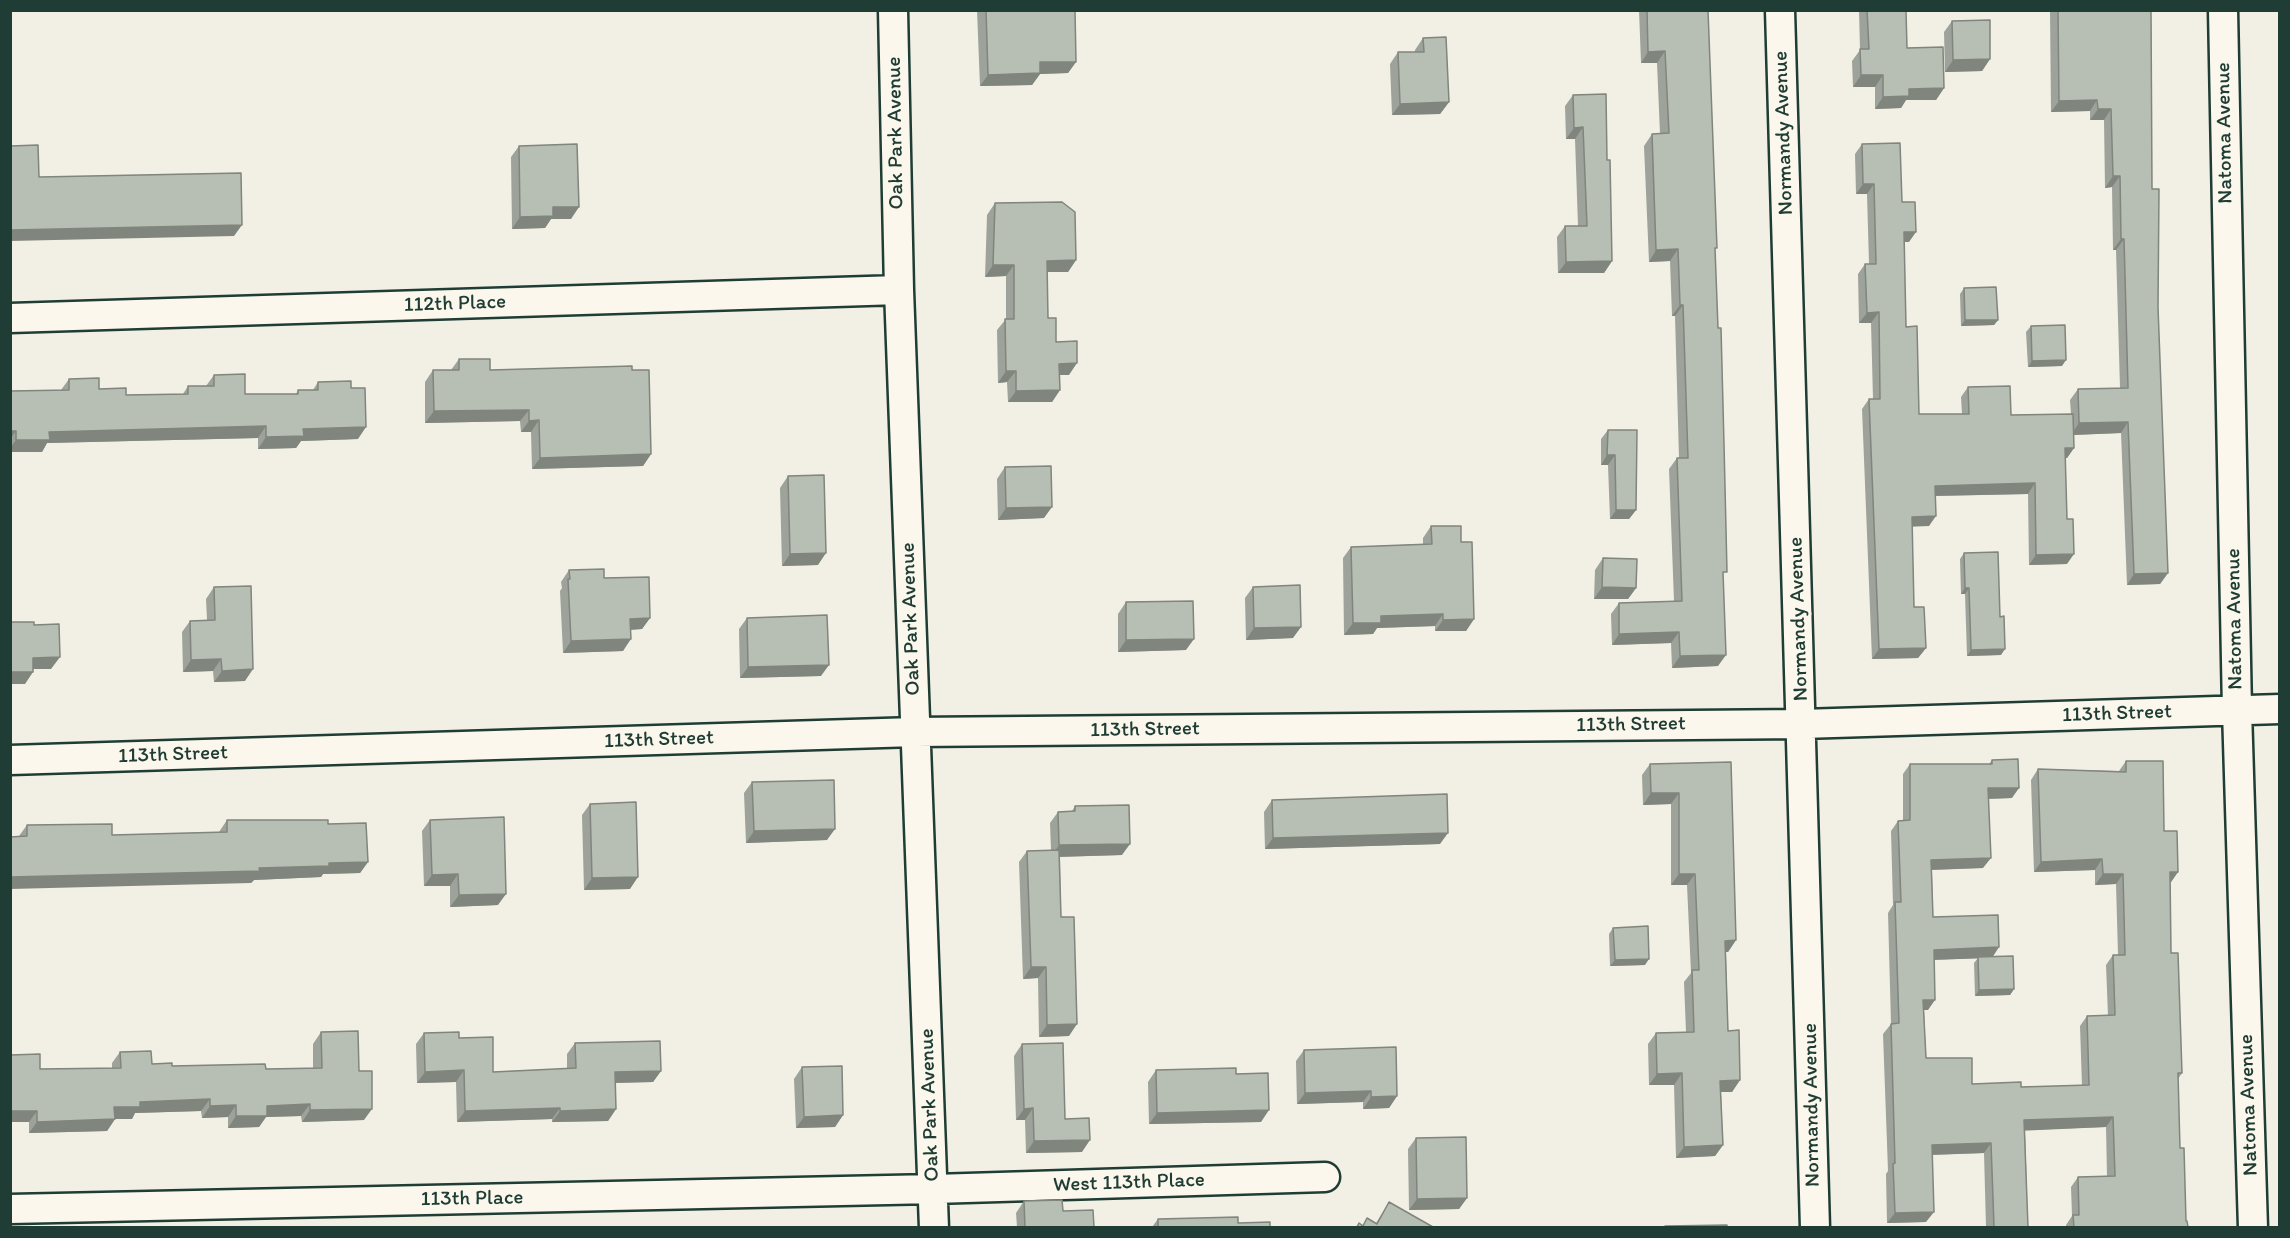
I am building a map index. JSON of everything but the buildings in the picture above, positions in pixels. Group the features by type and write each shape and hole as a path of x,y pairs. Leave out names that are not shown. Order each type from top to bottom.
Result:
{"street":[{"name":"Oak Park Avenue","path":"893,10 899,290 934,1227"},
{"name":"Normandy Avenue","path":"1780,10 1815,1227"},
{"name":"Natoma Avenue","path":"2223,10 2237,710 2253,1227"},
{"name":"112th Place","path":"10,318 899,290"},
{"name":"113th Street","path":"10,760 915,732 1802,724 2280,709"},
{"name":"West 113th Place","path":"933,1189 1325,1177"},
{"name":"113th Place","path":"10,1209 933,1189"}]}
